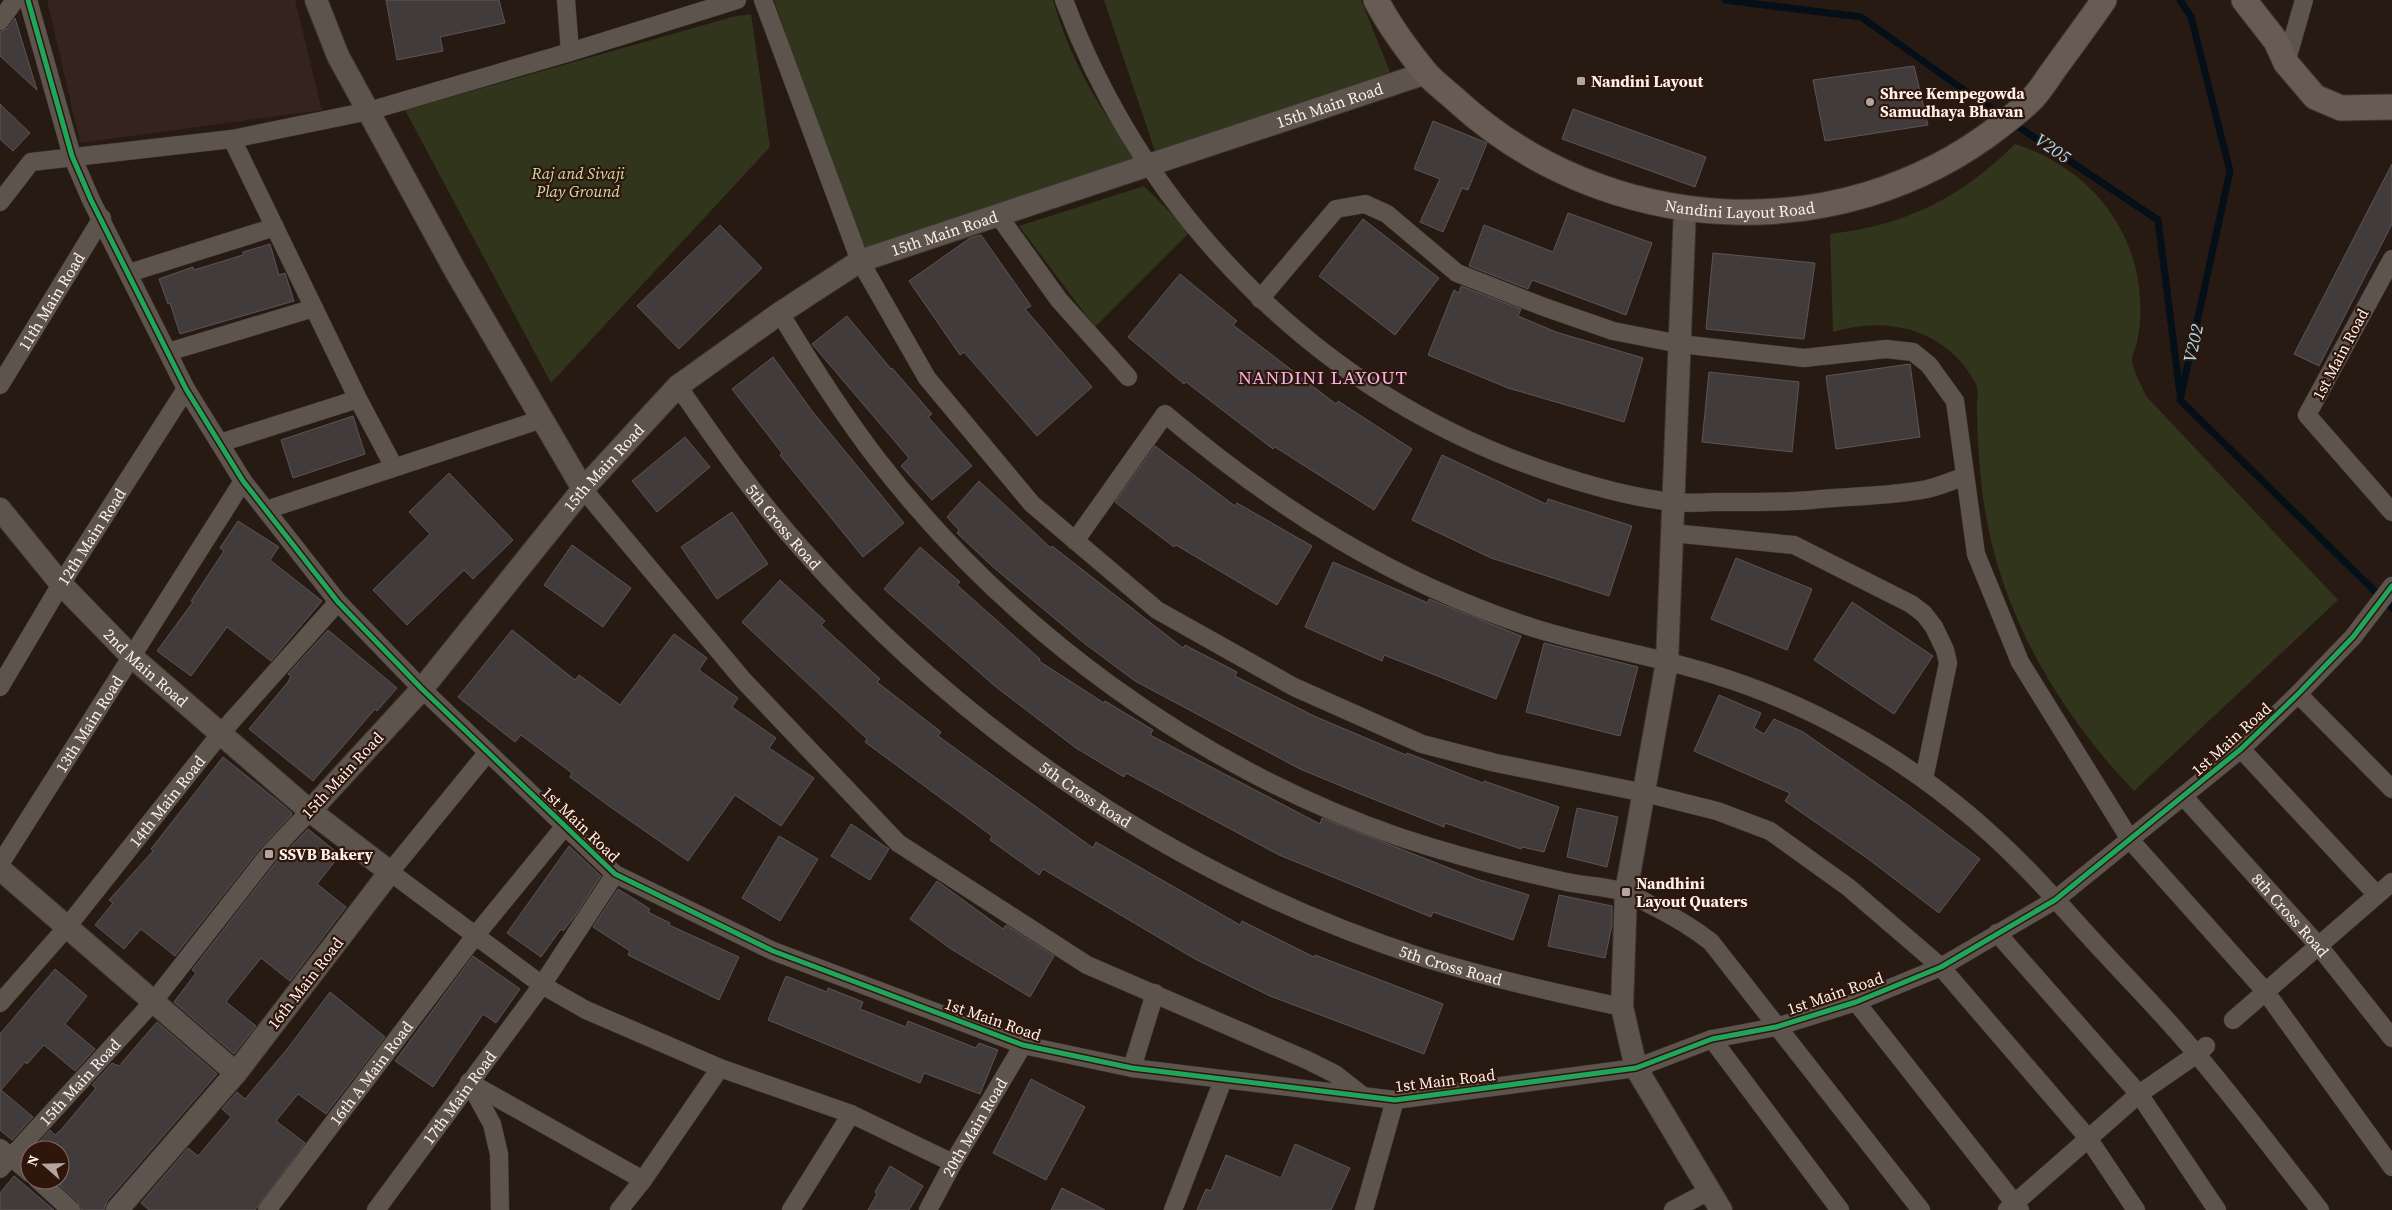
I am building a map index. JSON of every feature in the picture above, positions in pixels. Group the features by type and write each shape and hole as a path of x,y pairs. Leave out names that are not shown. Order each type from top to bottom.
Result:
{"main road":[{"name":"Nandini Layout Road","path":"1376,0 1426,73 1470,113 1499,135 1552,167 1593,185 1627,196 1685,208 1743,212 1782,211 1860,196 1933,168 1967,149 2000,127 2032,99 2104,0"},
{"path":"2244,0 2276,41 2286,63 2315,97 2341,108 2392,107"}],"street":[{"path":"0,21 15,0"},
{"name":"1st Main Road","path":"28,0 72,156 91,200 102,218 186,389 243,481 338,602 422,689 615,874 773,951 1023,1045 1132,1068 1395,1100 1636,1068 1712,1039 1776,1027 1856,1002 1941,966 2055,900 2241,749 2353,637 2392,586"},
{"path":"316,0 338,56 370,111 456,272 583,489 744,681 898,843 1088,965 1307,1060 1335,1074 1363,1096"},
{"path":"566,0 570,52"},
{"path":"0,202 32,162 232,139 370,111 737,0"},
{"path":"763,0 860,261 927,378 1032,504 1157,610 1294,687 1422,744 1496,764 1645,793 1717,811 1770,831 1848,887 1941,966 2088,1138 2136,1210"},
{"path":"1064,0 1103,90 1127,132 1184,215 1217,256 1260,299 1334,362 1423,418 1519,462 1568,479 1619,492 1674,502 1788,503 1926,489 1965,476"},
{"path":"2286,63 2304,0"},
{"name":"15th Main Road","path":"4,1158 153,1002 269,854 422,689 583,489 678,386 780,313 860,261 1426,73"},
{"path":"232,139 358,399 394,466"},
{"path":"1260,299 1336,209 1366,204 1387,214 1457,273 1544,307 1613,331 1680,344 1804,358 1886,349 1913,352 1928,365 1955,401 1976,554 2020,662 2131,840 2265,991 2392,1167"},
{"path":"1685,208 1667,662 1626,892 1622,1007 1636,1068 1721,1210"},
{"path":"998,215 1058,300 1128,377"},
{"name":"11th Main Road","path":"0,385 102,218"},
{"path":"129,273 275,228"},
{"name":"1st Main Road","path":"2392,259 2307,416 2392,512"},
{"path":"168,352 314,308"},
{"path":"780,313 810,364 872,452 954,549 1040,630 1134,702 1235,763 1288,790 1397,836 1510,870 1626,892 1688,924 1711,942 1920,1210"},
{"name":"5th Cross Road","path":"678,386 758,497 802,549 883,633 948,692 1000,735 1113,812 1232,880 1358,934 1489,977 1622,1007"},
{"name":"12th Main Road","path":"1,684 61,584 186,389"},
{"path":"220,444 358,399"},
{"path":"1075,541 1165,414 1249,482 1289,510 1346,545 1397,572 1458,600 1532,627 1732,681 1803,709 1854,735 1924,780 1993,836 2202,1050 2320,1210"},
{"path":"266,510 394,466 542,419"},
{"name":"13th Main Road","path":"0,864 243,481"},
{"name":"2nd Main Road","path":"0,509 61,584 132,656 310,810 390,872"},
{"path":"1672,533 1794,545 1904,600 1924,614 1940,638 1948,663 1924,780"},
{"name":"14th Main Road","path":"0,1003 67,927 221,733 338,602"},
{"path":"2298,694 2392,789"},
{"path":"2241,749 2377,895"},
{"name":"16th Main Road","path":"117,1210 236,1072 390,872 488,752"},
{"name":"8th Cross Road","path":"2184,797 2318,945 2390,1031"},
{"name":"16th A Main Road","path":"266,1210 475,936 565,826"},
{"path":"0,869 236,1072"},
{"path":"390,872 542,985 586,1010 720,1068 851,1114 953,1163"},
{"name":"17th Main Road","path":"376,1210 542,985 615,874"},
{"path":"2234,1020 2392,882"},
{"path":"1997,933 2139,1094 2216,1210"},
{"path":"1132,1068 1155,994"},
{"path":"1856,1002 2014,1208 2088,1138 2139,1094 2202,1050"},
{"path":"1712,1039 1840,1210"},
{"name":"20th Main Road","path":"928,1210 953,1163 1023,1045"},
{"path":"620,1210 643,1180 720,1068"},
{"path":"1173,1210 1223,1080"},
{"path":"469,1082 643,1180"},
{"path":"469,1082 492,1124 499,1154 500,1210"},
{"path":"1364,1210 1395,1100"},
{"path":"791,1210 851,1114"},
{"path":"4,1158 20,1167"},
{"path":"49,1190 71,1210"},
{"path":"1673,1210 1709,1191"}],"shaded area":[{"path":"47,0 295,0 322,110 80,143"}],"green space":[{"path":"774,0 1053,0 1069,46 1091,90 1117,131 1147,170 860,252"},
{"path":"1104,0 1361,0 1390,72 1158,160"},
{"name":"Raj and Sivaji Play Ground","path":"751,14 770,147 551,383 405,110 732,17"},
{"path":"2015,144 2040,154 2064,167 2085,183 2103,202 2118,223 2129,247 2137,273 2140,316 2138,337 2132,360 2146,396 2338,600 2134,791 2080,727 2056,692 2035,656 2017,618 2002,579 1991,539 1983,497 1978,452 1978,392 1976,384 1964,366 1949,351 1933,339 1915,331 1875,325 1833,332 1830,234 1883,224 1931,206 1974,180"},
{"path":"1144,186 1190,232 1095,327 1019,226"}],"building":[{"path":"386,0 499,0 505,23 440,37 443,51 397,60"},
{"path":"15,18 37,90 0,56 0,32 8,28"},
{"name":"Shree Kempegowda Samudhaya Bhavan","path":"1914,66 1928,125 1825,141 1813,80"},
{"path":"0,104 30,133 13,151 0,139"},
{"path":"1573,109 1706,157 1695,187 1562,139"},
{"path":"1433,121 1487,143 1468,190 1462,188 1443,232 1420,222 1440,179 1414,169"},
{"path":"2392,164 2392,224 2319,366 2294,354"},
{"path":"1568,213 1652,243 1626,315 1532,280 1528,289 1469,266 1484,225 1553,252"},
{"path":"1363,219 1439,278 1395,335 1319,276"},
{"path":"720,225 762,268 679,349 637,306"},
{"path":"981,235 1031,306 1025,309 1092,387 1037,436 964,352 960,355 909,281 970,238"},
{"path":"270,244 279,275 285,273 294,301 180,334 170,303 168,304 159,279 193,267 194,270 243,255 243,252"},
{"path":"1713,253 1815,263 1804,339 1706,329"},
{"path":"1180,274 1237,321 1233,325 1336,404 1338,401 1412,449 1374,510 1275,447 1273,449 1186,382 1184,384 1128,337"},
{"path":"1461,286 1521,309 1518,316 1556,332 1643,358 1624,422 1508,388 1428,355 1454,290 1459,293"},
{"path":"847,316 932,414 928,417 972,466 932,500 901,466 909,458 812,344"},
{"path":"773,357 812,411 904,523 863,557 780,455 782,453 732,389"},
{"path":"1910,364 1920,437 1836,449 1826,376"},
{"path":"1709,372 1799,382 1792,452 1702,442"},
{"path":"353,416 365,454 293,478 281,440"},
{"path":"685,437 710,467 657,512 632,481"},
{"path":"1155,446 1235,506 1237,503 1312,546 1277,605 1176,545 1174,547 1115,502"},
{"path":"1442,455 1546,504 1548,499 1632,526 1609,596 1491,558 1412,520"},
{"path":"449,473 513,540 473,579 464,570 407,625 373,590 430,534 409,512"},
{"path":"979,481 1051,548 1052,546 1183,648 1185,645 1237,672 1235,676 1314,716 1406,755 1407,753 1483,783 1484,781 1559,807 1544,852 1522,847 1521,849 1445,823 1444,827 1300,769 1135,681 1084,643 993,567 957,533 959,530 947,517"},
{"path":"732,512 768,564 717,599 681,547"},
{"path":"238,521 279,547 270,560 322,601 271,661 227,627 191,676 157,651 193,602 191,601 224,551 220,548"},
{"path":"572,545 631,588 603,627 544,585"},
{"path":"920,547 960,582 957,585 1040,659 1039,661 1104,703 1105,701 1153,730 1150,735 1320,824 1322,818 1477,879 1529,895 1513,940 1433,912 1431,917 1279,855 1126,773 1124,777 1076,748 996,687 884,589"},
{"path":"1736,558 1812,589 1787,650 1711,619"},
{"path":"1333,562 1428,603 1429,599 1521,636 1496,699 1384,655 1382,661 1305,627"},
{"path":"780,580 825,621 821,625 880,679 877,682 941,732 938,736 1093,848 1096,842 1240,925 1242,921 1314,957 1315,955 1443,1004 1424,1054 1270,996 1195,959 1043,869 1039,875 990,840 992,836 865,742 867,739 742,622"},
{"path":"1852,602 1933,656 1894,714 1814,660"},
{"path":"328,630 397,688 377,711 375,709 313,781 249,729 288,682 291,676 288,674"},
{"path":"512,630 575,680 579,675 620,705 674,634 707,658 699,670 738,698 732,707 776,738 769,748 814,778 781,826 735,795 688,861 570,777 572,773 521,735 515,742 458,697"},
{"path":"1544,643 1638,667 1620,736 1526,712"},
{"path":"1719,695 1761,713 1754,728 1764,734 1774,719 1803,732 1908,805 1980,859 1939,913 1867,858 1785,801 1790,793 1694,751"},
{"path":"223,757 292,813 291,816 261,847 175,956 141,929 124,949 95,925 113,903 109,900 153,851 151,849"},
{"path":"1577,808 1618,817 1607,867 1567,857"},
{"path":"851,824 889,849 870,880 831,856"},
{"path":"308,829 340,855 317,884 346,907 290,981 261,958 228,999 226,1002 256,1026 234,1054 174,1002 196,973 192,970 277,861"},
{"path":"779,836 818,859 780,921 742,898"},
{"path":"569,846 601,876 575,916 563,931 561,929 541,957 507,933"},
{"path":"937,881 1003,929 1006,925 1054,956 1030,997 951,949 910,919"},
{"path":"618,889 650,909 648,912 670,923 669,925 739,957 719,1000 628,955 630,951 593,927"},
{"path":"1559,895 1612,906 1612,925 1605,958 1548,946"},
{"path":"473,956 520,989 496,1023 483,1014 433,1087 395,1061"},
{"path":"55,969 87,996 65,1024 95,1049 75,1071 44,1045 27,1064 25,1062 1,1090 33,1117 12,1140 0,1130 0,1034"},
{"path":"786,976 827,992 828,988 863,1002 860,1009 906,1027 908,1021 976,1048 979,1043 998,1050 980,1094 924,1073 920,1083 768,1020"},
{"path":"330,992 385,1037 326,1114 298,1094 276,1121 305,1143 255,1210 149,1210 141,1203 188,1148 198,1156 231,1117 222,1109 237,1092 245,1099 288,1048"},
{"path":"157,1022 217,1074 107,1201 104,1210 81,1210 78,1202 64,1190 70,1190 70,1140 41,1140 50,1130 55,1135 61,1130 96,1088 92,1085 112,1063 119,1066"},
{"path":"1031,1079 1085,1107 1046,1180 993,1153"},
{"path":"1295,1144 1350,1168 1331,1210 1197,1210 1206,1189 1211,1191 1226,1155 1281,1178"},
{"path":"890,1166 923,1186 909,1210 868,1210 877,1194 875,1192"},
{"path":"14,1176 20,1181 20,1190 30,1190 54,1210 0,1210 0,1193"},
{"path":"1062,1188 1105,1210 1051,1210"}],"waterway":[{"name":"V205","path":"1725,0 1861,17 1968,93 2158,220 2180,394"},
{"name":"V202","path":"2180,0 2191,17 2230,171 2180,400 2392,608"}],"cycle path":[{"path":"28,0 72,156 91,200 186,389 243,481 338,602 422,689 615,874 773,951 1023,1045 1132,1068 1395,1100 1636,1068 1712,1039 1776,1027 1856,1002 1941,967 2055,900 2241,749 2353,637 2392,586"}],"place":[{"name":"Nandini Layout","path":"1581,81"},
{"name":"Shree Kempegowda Samudhaya Bhavan","path":"1870,102"},
{"name":"SSVB Bakery","path":"269,854"},
{"name":"Nandhini Layout Quaters","path":"1626,892"}],"district":[{"name":"NANDINI LAYOUT","path":"1323,377"}]}
